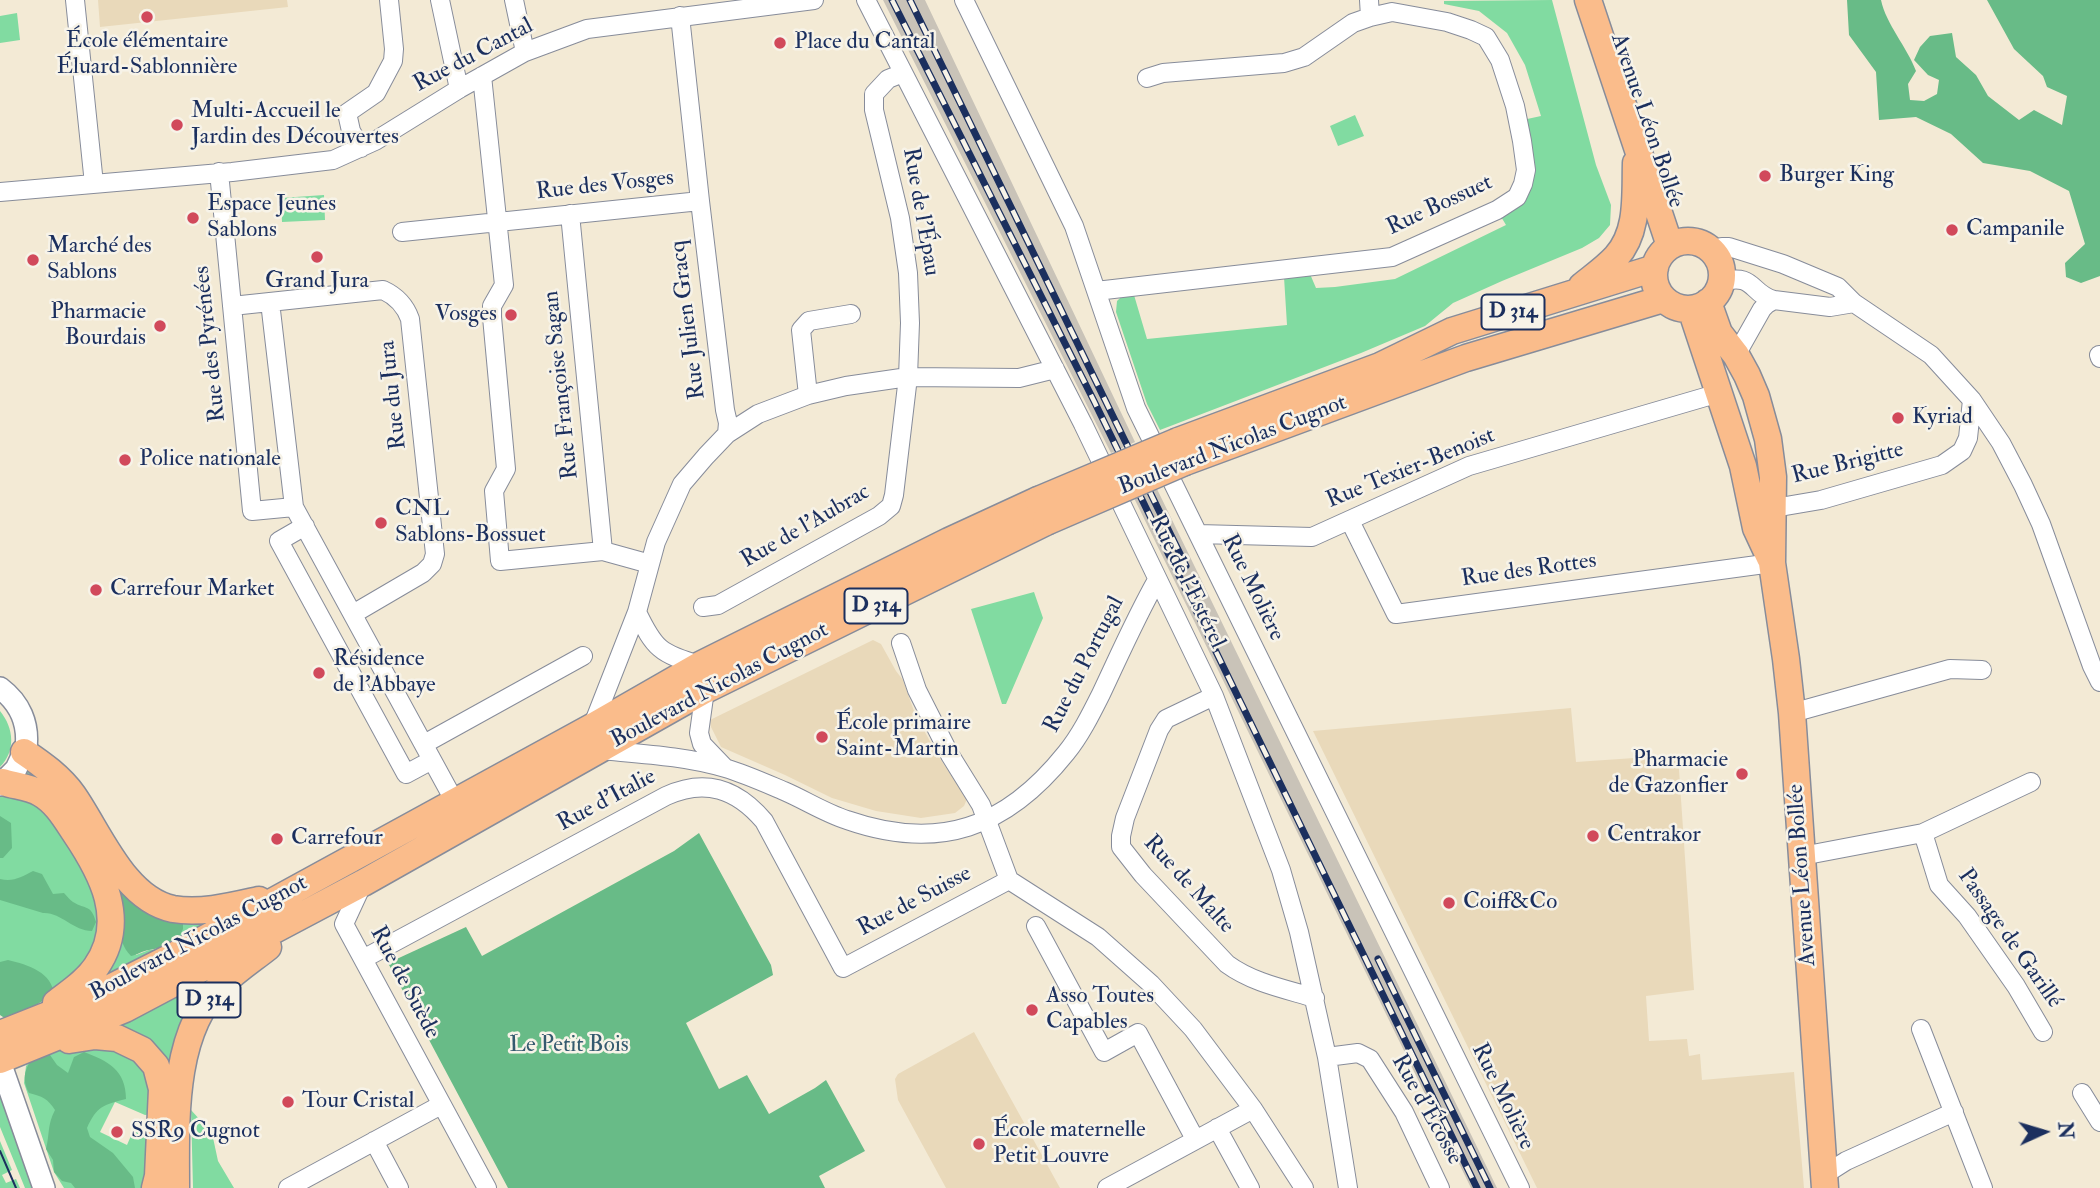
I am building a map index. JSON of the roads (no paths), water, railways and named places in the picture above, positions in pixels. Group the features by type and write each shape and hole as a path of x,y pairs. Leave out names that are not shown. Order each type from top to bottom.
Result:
{"main road":[{"name":"Avenue Léon Bollée","path":"1588,0 1637,147 1689,246 1719,262 1721,273 1707,298 1719,393 1743,466 1756,528 1772,563"},
{"name":"Avenue Léon Bollée","path":"1604,0 1689,246"},
{"name":"Avenue Léon Bollée","path":"1574,293 1616,257 1629,239 1633,219 1637,147"},
{"path":"1689,246 1660,256 1655,268 1655,285 1664,299 1679,308 1707,298"},
{"name":"Boulevard Nicolas Cugnot","path":"0,1060 33,1034 100,994 455,802 705,690 1042,511 1380,366 1452,331 1655,268"},
{"name":"Avenue Léon Bollée","path":"1707,298 1718,333 1736,355 1756,396 1768,439 1773,477 1772,563 1792,713 1824,1181"},
{"name":"Boulevard Nicolas Cugnot","path":"1182,451 1466,358 1664,299"},
{"name":"Boulevard Nicolas Cugnot","path":"0,1034 33,1034 125,1009 363,883 596,738 700,664 949,541 1042,511"},
{"path":"25,750 46,766 71,792 126,878 159,904 180,910 216,909 288,893"},
{"name":"D 314","path":"2,783 38,792 57,806 102,876 110,901 111,922 107,943 96,967 33,1034"},
{"name":"D 314","path":"176,1188 179,1071 200,1011 220,985 230,977 271,945 344,904 363,883"},
{"path":"33,1034 117,1038 142,1050 156,1066 162,1089 158,1176 155,1188"}],"street":[{"path":"75,0 94,184"},
{"path":"361,148 351,131 347,113 376,93 393,61 389,0"},
{"path":"440,0 459,89"},
{"path":"514,0 525,52"},
{"name":"Rue du Cantal","path":"0,192 304,165 333,160 361,148 525,52 587,29 814,0"},
{"name":"Rue de l'Estérel","path":"866,0 1055,369 1214,696 1281,870 1315,998 1347,1186"},
{"name":"Rue Molière","path":"964,0 1074,226 1136,408 1520,1188"},
{"name":"Rue Bossuet","path":"1096,291 1392,257 1497,209 1517,197 1523,184 1526,170 1522,141 1515,106 1500,60 1486,37 1447,22 1369,8 1353,23 1304,57 1284,63 1163,73 1147,78"},
{"name":"Rue des Vosges","path":"402,232 700,201 680,16"},
{"name":"Rue de l'Épau","path":"903,73 888,79 874,94 874,110 900,218 908,273 908,377"},
{"path":"482,76 504,285 492,306 506,469 495,491 500,561 603,551 650,564"},
{"name":"Rue des Pyrénées","path":"219,172 252,511 294,507"},
{"name":"Rue Julien Gracq","path":"700,201 728,423 727,434"},
{"name":"Rue Françoise Sagan","path":"570,214 603,551"},
{"path":"1689,246 1730,247 1783,264 1838,287 1854,303 1931,355 1972,400 2001,443 2023,485 2100,681"},
{"path":"1707,298 1731,279 1745,281 1757,288 1766,298 1774,300 1830,307 1854,303"},
{"name":"Rue du Jura","path":"232,306 383,290 394,295 407,311 435,554 432,564 423,573 353,614"},
{"path":"1736,355 1762,309 1774,300"},
{"path":"270,302 294,507 455,802"},
{"path":"808,395 801,330 809,321 851,314"},
{"path":"596,738 637,612 656,542 682,484 727,434 758,414 808,395 846,386 908,377 1019,378 1055,369"},
{"name":"Rue de l'Aubrac","path":"703,607 718,605 879,516 891,506 898,474 908,377"},
{"name":"Rue Texier-Benoist","path":"1198,534 1312,537 1469,466 1719,393"},
{"name":"Rue Brigitte","path":"1774,508 1821,500 1942,465 1962,451 1968,438 1972,400"},
{"name":"Rue des Rottes","path":"1350,521 1396,614 1772,563"},
{"path":"305,526 279,541 406,774 428,752 583,656"},
{"name":"Rue du Portugal","path":"596,738 725,768 848,821 911,833 960,831 986,821 1023,796 1068,752 1090,716 1157,580"},
{"path":"637,612 656,646 677,659 700,664"},
{"path":"901,643 917,690 950,755 981,805 1009,880 1098,937 1151,984 1193,1029 1253,1109 1304,1188"},
{"path":"1792,713 1950,669 1982,670"},
{"path":"2,783 16,769 25,750 27,732 23,716 3,686"},
{"path":"705,690 699,733 702,744 725,768"},
{"name":"Rue de Malte","path":"1214,696 1166,719 1159,730 1125,818 1121,847 1227,964 1265,984 1315,998"},
{"path":"1802,856 1923,833 2031,782"},
{"name":"Rue d'Italie","path":"363,959 666,796 684,789 708,788 741,799 764,821 843,968"},
{"name":"Passage de Garillé","path":"1923,833 1939,885 1974,926 2017,986 2043,1032"},
{"name":"Rue de Suisse","path":"843,968 1009,880"},
{"name":"Rue de Suède","path":"363,883 344,924 486,1188"},
{"path":"1036,926 1104,1052 1138,1033 1195,1139"},
{"path":"1921,1029 1983,1188"},
{"name":"Rue d'Écosse","path":"1327,1056 1358,1053 1370,1059 1404,1112 1440,1188"},
{"path":"0,1060 44,1188"},
{"path":"2082,1093 2100,1122"},
{"path":"299,1186 441,1105"},
{"path":"1107,1188 1253,1109"},
{"path":"1824,1181 1846,1161 1954,1112"},
{"path":"1217,1128 1250,1188"},
{"path":"374,1141 399,1188"},
{"path":"37,1166 51,1188"}],"tram line":[{"path":"0,1151 16,1188"}],"railway":[{"path":"892,0 1094,401 1477,1188"},
{"path":"910,0 1186,566"},
{"path":"1378,959 1490,1188"}],"place":[{"name":"École élémentaire Éluard-Sablonnière","path":"147,17"},
{"name":"Place du Cantal","path":"780,43"},
{"name":"Multi-Accueil le Jardin des Découvertes","path":"177,125"},
{"name":"Burger King","path":"1765,176"},
{"name":"Espace Jeunes Sablons","path":"193,218"},
{"name":"Campanile","path":"1952,230"},
{"name":"Grand Jura","path":"317,257"},
{"name":"Marché des Sablons","path":"33,260"},
{"name":"Vosges","path":"511,315"},
{"name":"Pharmacie Bourdais","path":"160,326"},
{"name":"Kyriad","path":"1898,418"},
{"name":"Police nationale","path":"125,460"},
{"name":"CNL Sablons-Bossuet","path":"381,523"},
{"name":"Carrefour Market","path":"96,590"},
{"name":"Résidence de l'Abbaye","path":"319,673"},
{"name":"École primaire Saint-Martin","path":"822,737"},
{"name":"Pharmacie de Gazonfier","path":"1742,774"},
{"name":"Centrakor","path":"1593,836"},
{"name":"Carrefour","path":"277,839"},
{"name":"Coiff&Co","path":"1449,903"},
{"name":"Asso Toutes Capables","path":"1032,1010"},
{"name":"Tour Cristal","path":"288,1102"},
{"name":"SSR9 Cugnot","path":"117,1132"},
{"name":"École maternelle Petit Louvre","path":"979,1144"}],"park label":[{"name":"Le Petit Bois","path":"569,1046"}]}
